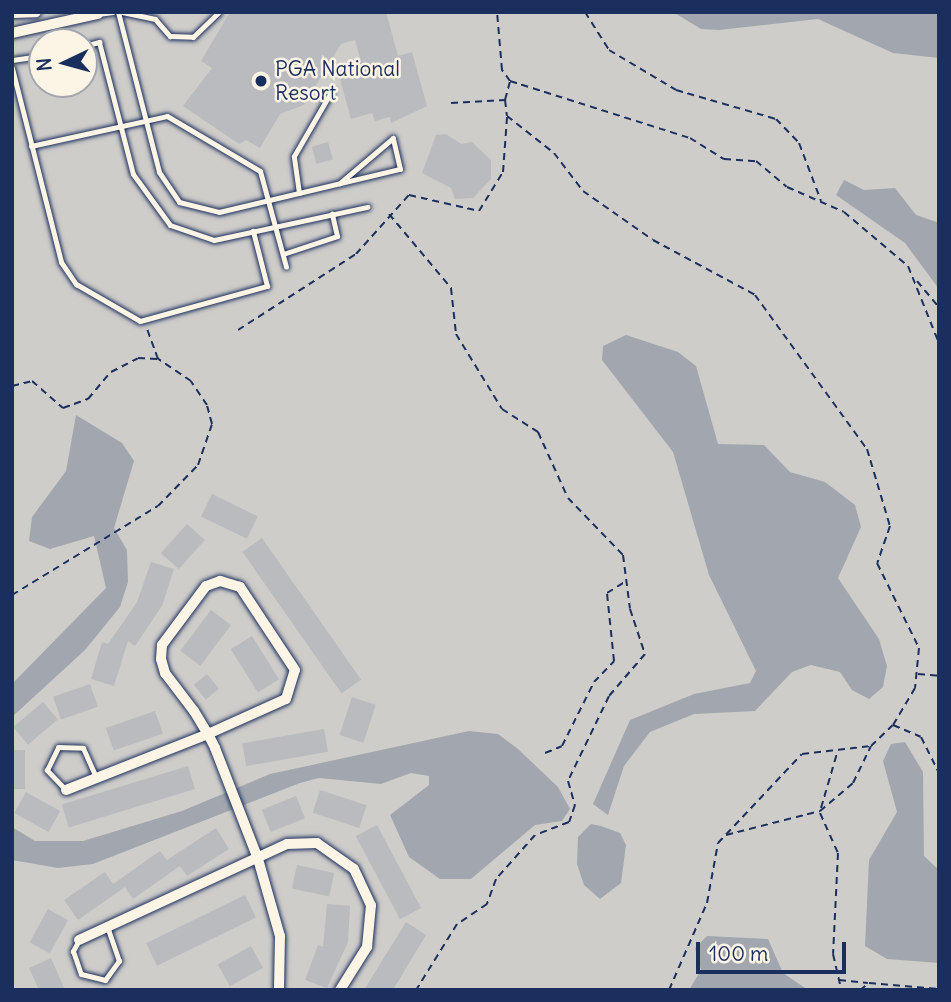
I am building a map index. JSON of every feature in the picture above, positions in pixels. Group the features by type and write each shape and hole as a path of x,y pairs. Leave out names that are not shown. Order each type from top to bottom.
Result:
{"street":[{"path":"12,13 36,12"},
{"path":"12,33 98,14"},
{"path":"66,790 208,734 286,699 296,677 240,587 227,581 201,591 161,652 165,673 208,734 215,748 258,859 279,928 279,990"},
{"path":"79,940 287,844 317,843 344,857 363,882 371,930 340,990"}],"lane":[{"path":"98,14 118,12 154,15 170,36 193,37 219,12"},
{"path":"118,12 159,172 179,202 219,212 401,169 393,138 385,140 340,183"},
{"path":"98,42 120,124 143,194 170,225 214,240 367,207"},
{"path":"12,68 61,262 76,284 144,320 267,286 253,231"},
{"path":"299,193 294,156 331,92"},
{"path":"31,146 145,118 167,116 260,171 286,267"},
{"path":"283,254 337,236 332,214"},
{"path":"66,790 47,770 58,747 83,748 97,778"},
{"path":"79,940 73,951 81,974 105,979 119,961 107,926"}],"path":[{"path":"498,12 502,70 510,80 690,138 724,159 756,161 787,187 821,202 883,243 939,307"},
{"path":"585,12 609,50 676,90 776,119 799,143 821,202"},
{"path":"238,330 356,254 389,214 418,194 465,212 485,206 503,172 507,116 505,100 510,80"},
{"path":"451,103 505,100"},
{"path":"507,116 554,153 594,199 653,240 755,295 806,358 873,461 890,526 877,563 919,648 917,674 910,702 871,746 853,783 820,811 725,835"},
{"path":"389,214 451,288 462,344 505,414 538,432 568,498 623,555 644,659 610,696 569,780 573,816 562,827 538,832 498,876 487,904 457,925 416,990"},
{"path":"916,279 922,315 939,343"},
{"path":"144,320 158,359"},
{"path":"12,386 32,381 63,408 88,399 111,372 138,358 158,359 191,381 212,424 198,465 158,506 123,524 12,595"},
{"path":"545,753 562,746 594,681 614,661 607,593 627,581"},
{"path":"917,674 939,676"},
{"path":"893,724 921,737 939,773"},
{"path":"669,990 707,903 725,835 794,759 814,749 871,746"},
{"path":"838,749 820,811 838,853 833,954 841,990"},
{"path":"838,980 939,989"},
{"path":"860,990 869,984"}],"shaded area":[{"name":"PGA National Resort","path":"12,12 939,12 939,990 12,990"},
{"path":"673,12 939,12 939,58 893,53 818,19 719,30 701,29"},
{"path":"844,180 864,190 895,188 916,215 937,222 939,289 905,243 836,195"},
{"path":"626,335 678,352 696,366 718,444 764,445 790,472 825,482 855,505 861,527 838,578 879,639 887,666 883,687 869,699 852,690 840,672 811,665 792,672 755,711 694,714 650,732 624,766 608,815 593,804 630,720 694,694 750,683 756,671 709,575 673,452 602,360 603,346"},
{"path":"76,415 122,443 134,461 114,528 127,550 128,582 120,607 85,650 12,717 12,684 106,588 94,536 50,549 29,541 32,517 66,471"},
{"path":"469,731 498,734 518,749 558,787 570,809 562,821 535,825 471,879 440,879 409,857 390,815 429,785 429,776 411,773 381,784 319,778 300,783 93,864 58,868 12,860 12,827 35,841 83,841 182,811 270,774"},
{"path":"905,742 923,772 924,856 939,870 939,963 887,959 865,946 869,860 897,812 883,761 891,744"},
{"path":"591,824 620,833 626,845 621,883 600,899 584,885 577,864 578,837"},
{"path":"707,936 768,939 783,973 808,990 689,990 701,970 695,948"}],"building":[{"name":"PGA National Resort","path":"230,12 386,12 398,56 412,52 427,106 391,123 390,117 375,121 372,113 351,119 336,65 360,58 355,40 341,44 304,105 280,114 260,148 246,140 239,144 183,106 212,68 201,61"},
{"path":"446,134 461,144 472,142 491,160 491,179 473,198 455,199 451,188 422,173 436,135"},
{"path":"328,142 333,159 317,164 312,147"},
{"path":"212,494 258,516 247,539 201,516"},
{"path":"187,524 205,540 179,569 161,553"},
{"path":"262,538 361,680 342,693 242,552"},
{"path":"151,562 174,569 162,606 135,646 128,641 114,686 91,679 102,642 108,644 137,602"},
{"path":"211,610 231,625 200,666 180,651"},
{"path":"252,636 279,679 258,692 231,649"},
{"path":"207,674 219,689 206,699 194,685"},
{"path":"90,684 98,707 61,719 53,697"},
{"path":"352,697 376,705 363,743 340,735"},
{"path":"43,702 58,720 28,745 13,727"},
{"path":"155,711 163,734 114,751 106,728"},
{"path":"324,729 328,752 246,766 242,743"},
{"path":"12,750 25,750 25,789 12,789"},
{"path":"188,766 195,789 69,828 62,805"},
{"path":"320,790 367,805 359,828 313,813"},
{"path":"26,792 60,811 48,832 14,813"},
{"path":"296,796 305,818 271,832 262,810"},
{"path":"377,825 421,908 400,919 356,836"},
{"path":"216,828 229,849 187,876 180,866 133,899 125,887 78,920 64,900 105,872 113,884 160,851 167,860"},
{"path":"297,865 334,873 329,896 292,888"},
{"path":"245,895 256,917 157,966 146,943"},
{"path":"327,904 350,906 348,942 327,988 305,980 318,945 323,947"},
{"path":"48,909 68,920 50,953 30,942"},
{"path":"406,922 426,935 393,990 364,990"},
{"path":"251,946 263,968 230,986 218,964"},
{"path":"51,958 65,990 39,990 29,968"}],"place":[{"name":"PGA National Resort","path":"261,81"}]}
